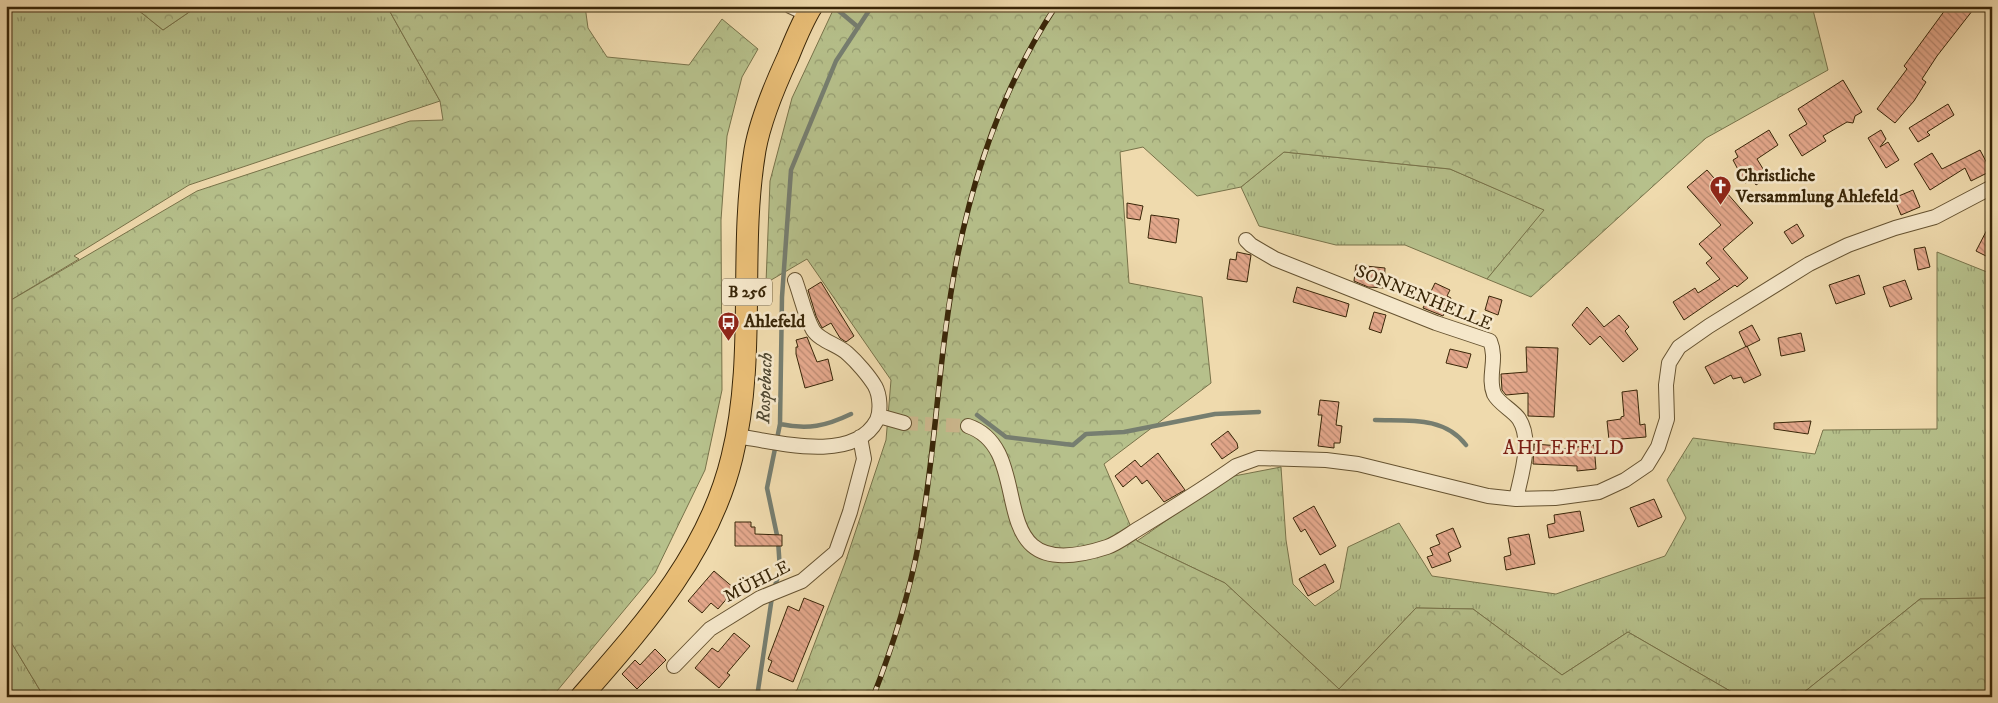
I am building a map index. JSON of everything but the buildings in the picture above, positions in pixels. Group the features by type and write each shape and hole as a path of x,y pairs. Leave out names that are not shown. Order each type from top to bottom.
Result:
{"main road":[{"name":"B 256","path":"581,697 644,626 696,551 717,505 737,436 746,371 750,195 755,148 803,9"}],"street":[{"path":"968,426 980,430 999,452 1018,524 1032,546 1052,555 1074,556 1109,546 1236,466 1258,458 1326,460 1358,464 1488,496 1516,499 1556,498 1599,492 1625,480 1647,466 1658,447 1667,419 1666,385 1669,363 1679,347 1708,326 1810,264 1848,245 1895,228 1935,217 1992,187"},
{"name":"SONNENHELLE","path":"1246,240 1275,259 1436,323 1490,341 1495,352 1492,380 1495,396 1518,418 1526,435 1516,499"},
{"path":"737,436 798,446 836,446 860,437 874,425 879,416 879,400 875,387 848,353 814,332 795,280"},
{"path":"879,416 904,423"},
{"name":"MÜHLE","path":"674,666 710,629 760,598 782,591 802,581 836,552 850,512 864,459 860,437"}],"green space":[{"path":"6,6 133,6 163,30 198,6 375,6 389,10 440,101 189,185 74,256 79,259 6,303"},
{"path":"133,6 198,6 163,30"},
{"path":"375,6 585,6 588,28 607,57 689,65 722,19 758,49 742,77 727,136 721,220 722,390 705,470 655,573 552,697 44,697 11,642 6,644 6,303 197,191 410,121 443,120 440,101 389,10"},
{"path":"835,6 1812,6 1828,70 1706,138 1531,297 1487,279 1544,210 1450,169 1284,152 1241,187 1197,196 1143,147 1120,152 1129,283 1202,297 1211,383 1104,464 1137,541 1225,583 1339,689 1416,608 1473,609 1562,675 1628,632 1737,695 1767,697 788,697 797,690 845,563 886,440 891,380 807,259 766,283 770,181 792,98"},
{"path":"1284,152 1450,169 1545,210 1487,279 1405,245 1336,245 1259,226 1241,187"},
{"path":"1937,252 1992,274 1992,598 1920,599 1798,697 1737,695 1628,632 1562,675 1473,609 1416,608 1339,689 1225,583 1137,541 1229,477 1281,467 1286,540 1293,584 1315,606 1340,589 1348,547 1399,523 1432,576 1556,594 1665,556 1686,518 1667,480 1693,438 1815,454 1823,430 1937,429"},
{"path":"1992,598 1992,697 1798,697 1920,599"},
{"path":"11,642 44,697 6,697 6,644"}],"waterway":[{"path":"833,6 858,27"},
{"name":"Rospebach","path":"774,589 780,570 778,540 767,488 780,424 782,297 791,170 836,61 872,6"},
{"path":"977,415 1006,437 1073,445 1086,434 1124,432 1215,414 1259,412"},
{"path":"780,424 799,427 817,426 851,414"},
{"path":"1375,420 1425,422 1436,425 1447,429 1466,445"},
{"name":"Rospebach","path":"757,697 772,597"}],"tunnel":[{"path":"904,423 968,426"}],"railway":[{"path":"873,697 900,620 919,542 925,508 949,303 962,234 971,200 992,132 1006,99 1037,36 1056,6"}],"place":[{"name":"Christliche Versammlung Ahlefeld","path":"1720,205"},
{"name":"Ahlefeld","path":"728,341"}],"district":[{"name":"AHLEFELD","path":"1564,448"}]}
